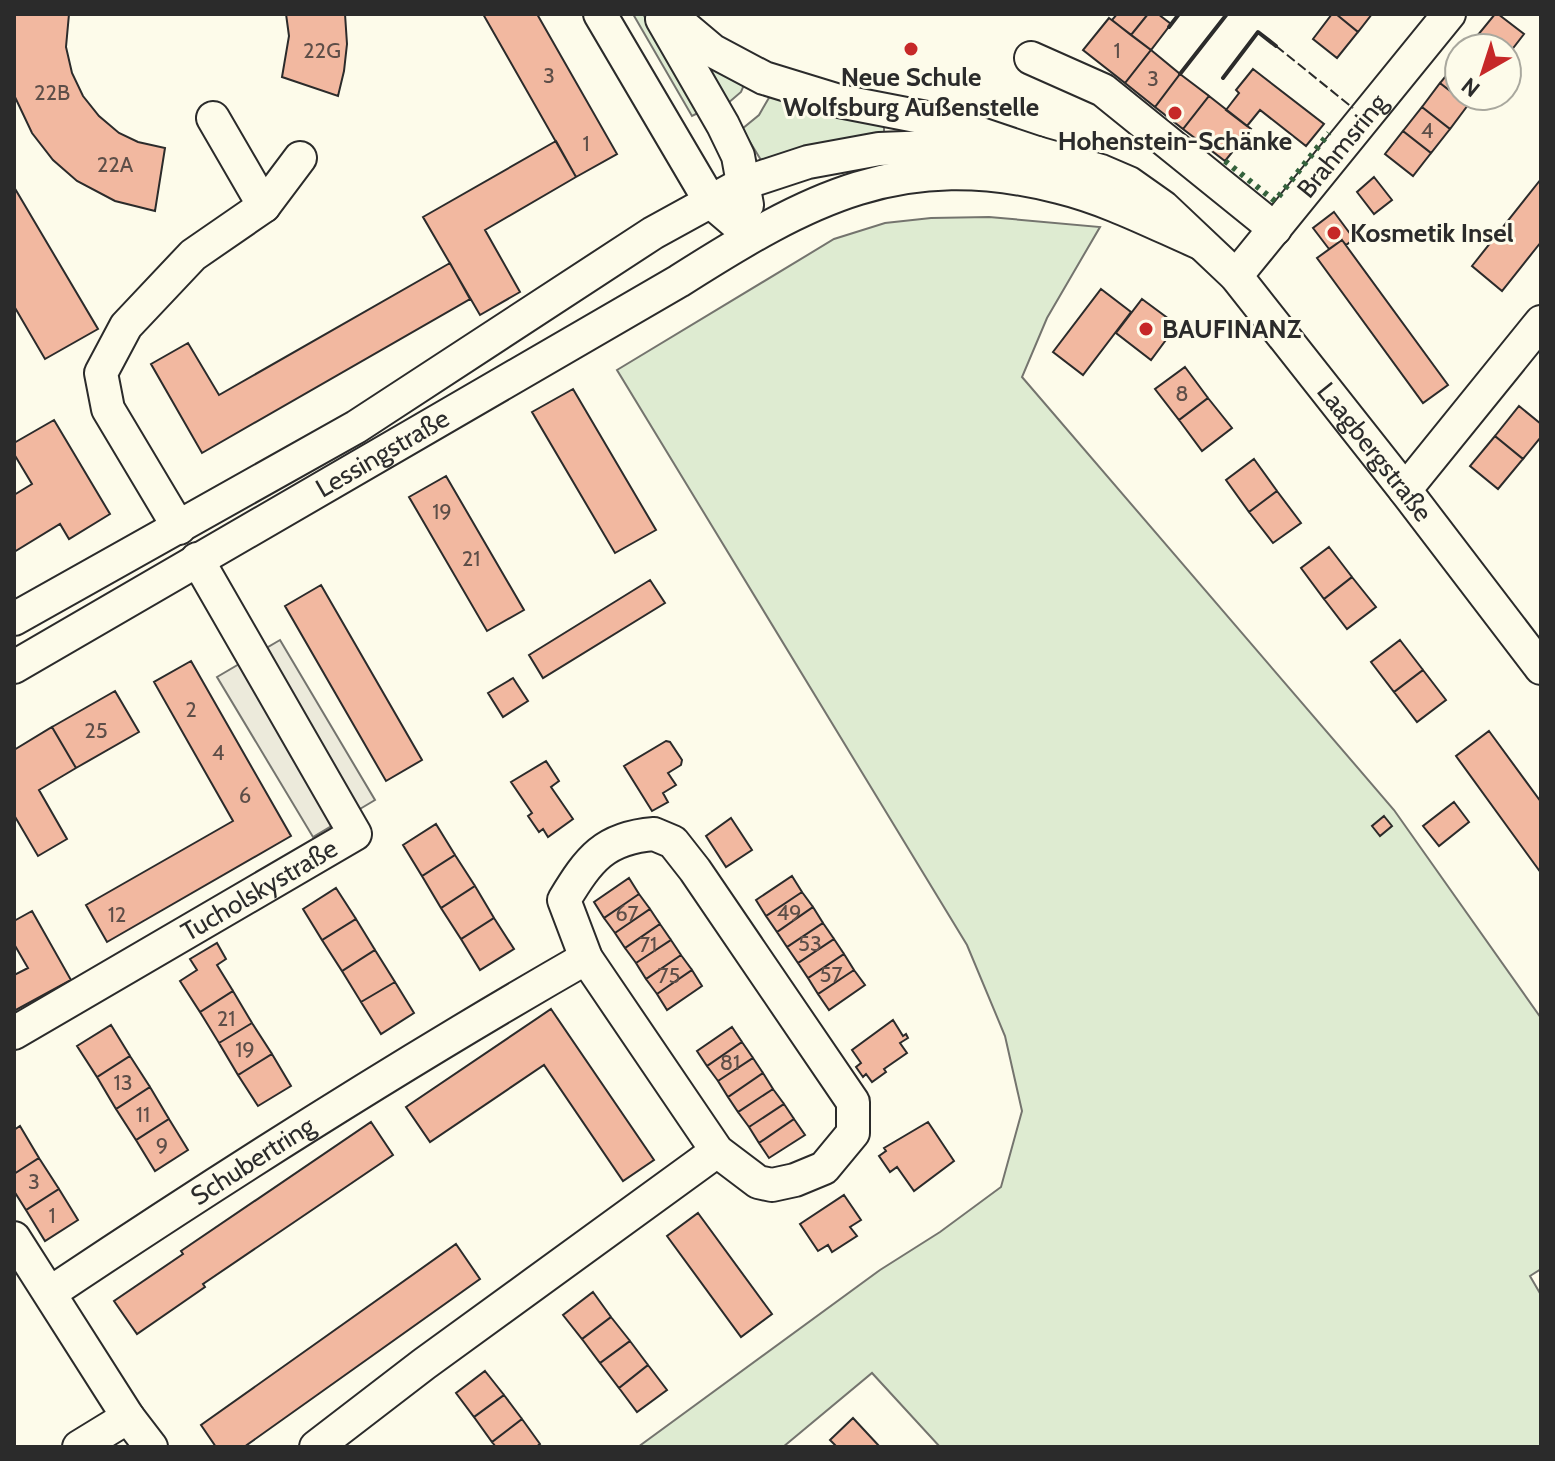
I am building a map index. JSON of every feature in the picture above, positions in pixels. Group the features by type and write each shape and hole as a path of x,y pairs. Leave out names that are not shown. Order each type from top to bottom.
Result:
{"street":[{"path":"600,14 710,201 750,235"},
{"path":"659,14 738,156 750,235"},
{"name":"Laagbergstraße","path":"669,14 713,51 764,78 839,101 942,121 1101,171 1129,183 1163,207 1236,276 1541,668"},
{"name":"Brahmsring","path":"1236,276 1449,14"},
{"path":"1031,58 1103,90 1275,229"},
{"path":"213,118 264,206"},
{"name":"Laagbergstraße","path":"710,201 744,183 808,162 879,149 958,146 1037,153"},
{"path":"179,528 108,409 101,373 126,326 193,255 264,206 300,158"},
{"name":"Laagbergstraße","path":"750,235 821,201 865,185 919,174 974,172 1062,187 1200,243"},
{"name":"Lessingstraße","path":"14,619 356,427 580,280 710,201"},
{"name":"Lessingstraße","path":"14,667 679,281 750,235"},
{"path":"1405,490 1541,322"},
{"name":"Tucholskystraße","path":"14,1033 355,834 197,559"},
{"path":"654,834 673,842 775,985 853,1102 853,1133 824,1168 795,1180 772,1185 758,1182 717,1151 586,958 564,900 597,853 614,842 633,836 654,834"},
{"name":"Schubertring","path":"50,1293 276,1144 478,1020 586,958"},
{"path":"316,1447 424,1364 717,1151"},
{"path":"14,1238 128,1417 151,1447"},
{"path":"79,1447 128,1417"}],"green space":[{"path":"633,14 643,14 700,112 692,116"},
{"path":"698,56 744,85 741,92 727,104"},
{"path":"770,96 806,109 884,126 884,132 804,147 761,160 742,129 759,115"},
{"path":"989,217 1100,227 1047,318 1022,377 1394,810 1541,1018 1541,1269 1530,1276 1541,1295 1541,1447 940,1447 872,1373 783,1447 638,1447 880,1270 940,1232 1001,1187 1022,1111 1005,1036 967,945 617,370 834,239 885,223"}],"shaded area":[{"path":"280,640 375,800 313,837 217,677"}],"building":[{"path":"14,14 69,14 66,47 72,73 83,96 99,116 119,133 138,142 165,148 155,211 115,201 77,181 53,160 32,133 14,95"},
{"path":"286,14 345,14 347,44 338,96 282,77 289,36"},
{"path":"483,14 537,14 617,154 576,177"},
{"path":"1117,14 1148,14 1131,35 1112,20"},
{"path":"1148,14 1158,14 1171,24 1151,50 1131,35"},
{"path":"1332,14 1358,32 1337,58 1313,39"},
{"path":"1336,14 1372,14 1358,32"},
{"path":"1498,14 1521,32 1480,32"},
{"path":"1109,18 1151,50 1125,83 1083,50"},
{"path":"1151,50 1180,74 1155,107 1125,83"},
{"path":"1253,69 1324,124 1306,146 1260,110 1247,126 1226,110 1239,93 1236,90"},
{"path":"1180,74 1209,96 1183,129 1155,107"},
{"path":"1440,83 1443,85 1443,112 1463,112 1450,129 1422,107"},
{"path":"1209,96 1251,129 1225,161 1183,129"},
{"path":"1422,107 1450,129 1431,153 1403,131"},
{"path":"1403,131 1431,153 1413,176 1385,154"},
{"path":"556,141 576,177 485,230 520,292 480,315 423,217"},
{"path":"1374,177 1392,200 1374,214 1357,192"},
{"path":"1541,179 1541,242 1502,291 1472,266"},
{"path":"14,187 98,329 45,359 14,306"},
{"name":"Kosmetik Insel","path":"1334,212 1354,239 1346,245 1342,240 1329,249 1313,228"},
{"path":"1342,240 1448,385 1423,403 1317,258"},
{"path":"450,263 470,299 202,453 151,364 188,343 219,395"},
{"path":"1101,289 1131,312 1083,375 1053,352"},
{"name":"BAUFINANZ","path":"1142,299 1177,325 1151,360 1116,333"},
{"path":"1185,367 1208,398 1179,420 1155,389"},
{"path":"573,389 656,530 615,553 532,412"},
{"path":"1208,398 1232,428 1202,451 1179,420"},
{"path":"1519,406 1541,424 1541,437 1523,459 1495,436"},
{"path":"54,420 110,514 69,539 60,524 14,552 14,495 32,484 14,454 14,443"},
{"path":"1495,436 1523,459 1498,489 1470,466"},
{"path":"1254,459 1277,491 1249,512 1226,480"},
{"path":"446,476 524,610 487,631 409,497"},
{"path":"1277,491 1301,523 1273,543 1249,512"},
{"path":"1329,547 1352,577 1324,599 1301,568"},
{"path":"1352,577 1376,607 1347,629 1324,599"},
{"path":"650,580 665,603 543,678 529,655"},
{"path":"321,585 422,760 386,781 285,606"},
{"path":"1400,640 1423,670 1394,692 1371,662"},
{"path":"191,661 291,836 107,942 86,905 233,821 154,682"},
{"path":"1423,670 1446,700 1417,722 1394,692"},
{"path":"513,678 528,701 503,717 488,693"},
{"path":"115,691 139,732 76,768 52,727"},
{"path":"52,727 76,768 39,790 67,839 38,856 14,815 14,750"},
{"path":"1489,731 1541,802 1541,873 1456,756"},
{"path":"666,741 670,742 682,760 681,765 668,773 676,785 663,793 668,802 652,811 624,766"},
{"path":"546,761 559,781 551,787 573,819 548,837 543,829 539,832 528,816 532,813 511,782"},
{"path":"1454,802 1469,822 1439,846 1423,826"},
{"path":"1384,816 1392,826 1380,836 1372,826"},
{"path":"731,818 752,850 726,867 706,836"},
{"path":"436,824 455,855 422,876 403,845"},
{"path":"455,855 475,886 441,908 422,876"},
{"path":"792,876 802,892 766,916 756,900"},
{"path":"629,878 639,894 604,918 594,902"},
{"path":"475,886 494,918 461,939 441,908"},
{"path":"336,888 356,919 322,940 303,909"},
{"path":"802,892 813,907 777,932 766,916"},
{"path":"639,894 650,909 615,933 604,918"},
{"path":"813,907 823,923 787,947 777,932"},
{"path":"650,909 660,924 625,948 615,933"},
{"path":"32,911 71,980 14,1011 14,975 28,968 14,944 14,921"},
{"path":"494,918 514,949 480,970 461,939"},
{"path":"356,919 375,950 342,971 322,940"},
{"path":"823,923 834,939 798,963 787,947"},
{"path":"660,924 671,940 636,963 625,948"},
{"path":"834,939 844,954 808,978 798,963"},
{"path":"671,940 681,955 646,979 636,963"},
{"path":"217,943 226,959 217,965 233,991 200,1012 180,981 197,970 190,959"},
{"path":"375,950 395,982 361,1002 342,971"},
{"path":"844,954 854,970 818,994 808,978"},
{"path":"681,955 692,970 657,994 646,979"},
{"path":"692,970 702,986 667,1010 657,994"},
{"path":"854,970 865,985 829,1010 818,994"},
{"path":"395,982 414,1013 381,1034 361,1002"},
{"path":"233,991 252,1023 219,1043 200,1012"},
{"path":"551,1009 654,1160 623,1181 544,1065 430,1142 406,1107"},
{"path":"893,1020 903,1036 906,1034 908,1038 900,1043 907,1053 872,1082 866,1074 863,1077 856,1067 861,1063 852,1050"},
{"path":"252,1023 272,1054 238,1075 219,1043"},
{"path":"111,1025 130,1056 97,1077 77,1046"},
{"path":"732,1027 742,1042 707,1066 697,1051"},
{"path":"742,1042 753,1058 718,1081 707,1066"},
{"path":"272,1054 291,1086 258,1106 238,1075"},
{"path":"130,1056 150,1087 116,1109 97,1077"},
{"path":"753,1058 763,1073 728,1097 718,1081"},
{"path":"763,1073 773,1089 738,1112 728,1097"},
{"path":"150,1087 169,1119 136,1140 116,1109"},
{"path":"773,1089 784,1104 749,1127 738,1112"},
{"path":"784,1104 794,1119 759,1143 749,1127"},
{"path":"169,1119 188,1150 155,1171 136,1140"},
{"path":"794,1119 805,1135 769,1158 759,1143"},
{"path":"371,1122 393,1155 203,1284 205,1287 137,1334 114,1301 183,1254 181,1251"},
{"path":"928,1122 954,1161 914,1191 897,1167 890,1172 879,1156 886,1151 884,1148"},
{"path":"20,1126 39,1158 14,1174 14,1130"},
{"path":"39,1158 59,1189 26,1210 14,1191 14,1174"},
{"path":"59,1189 78,1220 45,1241 26,1210"},
{"path":"844,1195 861,1220 850,1227 857,1236 832,1252 828,1245 818,1251 800,1224"},
{"path":"698,1213 772,1314 741,1337 667,1236"},
{"path":"456,1244 480,1279 244,1447 216,1447 201,1425"},
{"path":"593,1292 611,1317 582,1339 563,1315"},
{"path":"611,1317 630,1341 600,1363 582,1339"},
{"path":"630,1341 648,1365 619,1388 600,1363"},
{"path":"648,1365 667,1390 637,1412 619,1388"},
{"path":"485,1371 504,1395 474,1417 456,1393"},
{"path":"504,1395 522,1419 492,1442 474,1417"},
{"path":"853,1418 880,1447 837,1447 830,1440"},
{"path":"522,1419 540,1444 536,1447 496,1447 492,1442"}],"hedge":[{"path":"1225,161 1275,201 1329,133"}],"fence":[{"path":"1276,46 1353,108"}],"wall":[{"path":"1169,27 1179,14"},
{"path":"1180,74 1227,14"},
{"path":"1223,78 1258,32 1276,46"}],"place":[{"name":"Neue Schule Wolfsburg Außenstelle","path":"911,49"},
{"name":"Hohenstein-Schänke","path":"1175,113"},
{"name":"Kosmetik Insel","path":"1334,233"},
{"name":"BAUFINANZ","path":"1146,329"}]}
